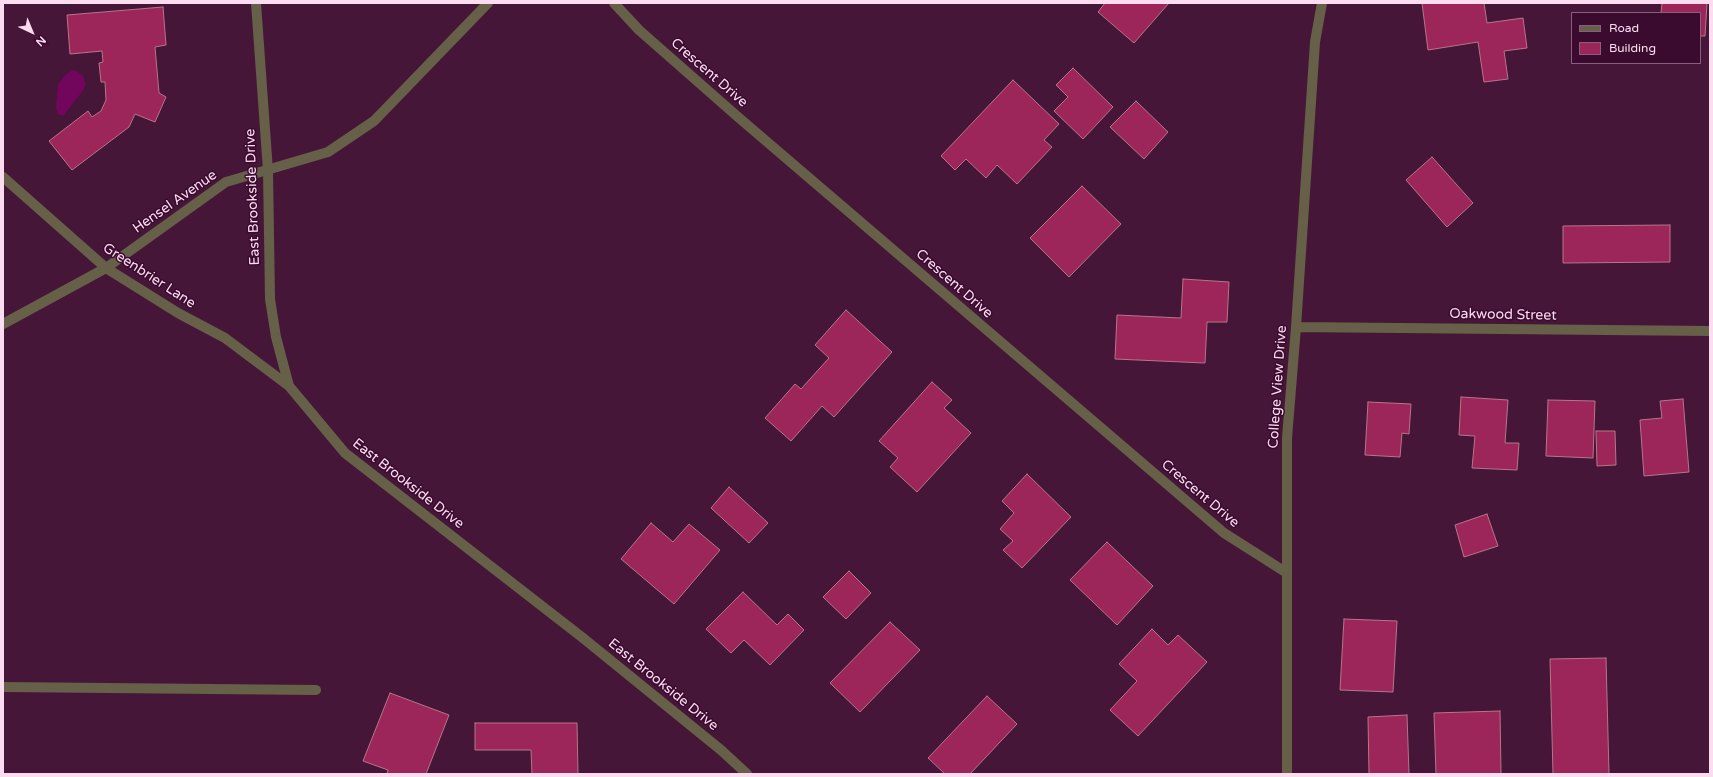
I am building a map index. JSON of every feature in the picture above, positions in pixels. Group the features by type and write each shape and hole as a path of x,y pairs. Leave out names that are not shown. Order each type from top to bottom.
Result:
{"street":[{"name":"East Brookside Drive","path":"256,3 268,171 270,299 276,337 289,386 345,453 583,638 721,750 747,774"},
{"name":"Hensel Avenue","path":"3,324 106,268 226,182 268,171 328,152 374,121 488,3"},
{"name":"Crescent Drive","path":"614,3 638,30 1224,534 1287,573"},
{"name":"College View Drive","path":"1287,774 1287,438 1315,42 1322,3"},
{"name":"Greenbrier Lane","path":"3,177 106,268 178,312 225,338 289,386"},
{"name":"Oakwood Street","path":"1296,327 1710,331"},
{"path":"3,687 316,690"}],"shaded area":[{"path":"72,70 83,76 86,84 82,92 63,116 58,114 56,108 58,85 64,76"}],"building":[{"path":"1105,3 1169,3 1134,43 1098,12"},
{"path":"1422,3 1484,3 1487,23 1523,18 1527,48 1504,51 1508,79 1484,82 1478,42 1428,50"},
{"path":"1662,3 1707,3 1705,36 1701,36 1701,12 1661,12"},
{"path":"163,7 166,45 155,47 159,93 166,97 155,122 135,114 129,127 72,170 49,141 88,111 92,117 101,111 106,100 105,82 101,82 99,63 103,62 102,51 70,54 67,15"},
{"path":"1073,68 1113,107 1083,139 1054,111 1068,97 1056,85"},
{"path":"1013,80 1059,124 1044,140 1052,147 1017,184 997,165 986,178 966,159 955,170 941,156"},
{"path":"1136,101 1168,132 1144,159 1110,127"},
{"path":"1432,157 1473,203 1447,227 1406,180"},
{"path":"1082,186 1121,224 1069,277 1030,238"},
{"path":"1670,225 1670,262 1563,263 1563,226"},
{"path":"1183,279 1229,282 1227,322 1207,322 1205,363 1115,359 1117,315 1181,318"},
{"path":"846,310 892,352 834,417 822,406 791,441 765,418 795,384 801,389 829,358 815,345"},
{"path":"932,382 952,400 944,408 971,433 917,492 890,467 898,458 879,441"},
{"path":"1461,397 1508,400 1505,443 1519,443 1517,470 1472,468 1475,436 1459,435"},
{"path":"1683,399 1689,472 1644,476 1640,420 1662,418 1660,401"},
{"path":"1548,400 1595,401 1593,458 1546,456"},
{"path":"1368,402 1411,404 1409,434 1402,433 1400,457 1365,455"},
{"path":"1596,431 1615,431 1616,465 1597,466"},
{"path":"1027,474 1071,517 1022,568 1003,550 1013,541 1000,529 1014,513 1002,501"},
{"path":"729,487 768,523 749,543 711,508"},
{"path":"1487,514 1498,546 1464,557 1455,525"},
{"path":"651,523 673,542 689,524 720,550 674,604 621,559"},
{"path":"1107,542 1153,586 1117,625 1070,580"},
{"path":"849,571 871,593 846,619 823,597"},
{"path":"743,592 777,625 788,614 804,630 770,665 744,640 731,653 706,629"},
{"path":"1344,619 1397,621 1393,692 1340,690"},
{"path":"890,622 920,650 860,712 830,683"},
{"path":"1152,629 1168,645 1178,635 1207,662 1138,736 1110,710 1137,681 1119,664"},
{"path":"1606,658 1609,774 1553,774 1550,659"},
{"path":"390,693 449,715 426,774 387,774 388,770 363,761"},
{"path":"987,696 1017,724 970,774 945,774 928,758"},
{"path":"1500,711 1501,774 1436,774 1434,713"},
{"path":"1407,715 1409,774 1369,774 1368,717"},
{"path":"475,723 577,723 578,774 532,774 531,750 475,750"}]}
